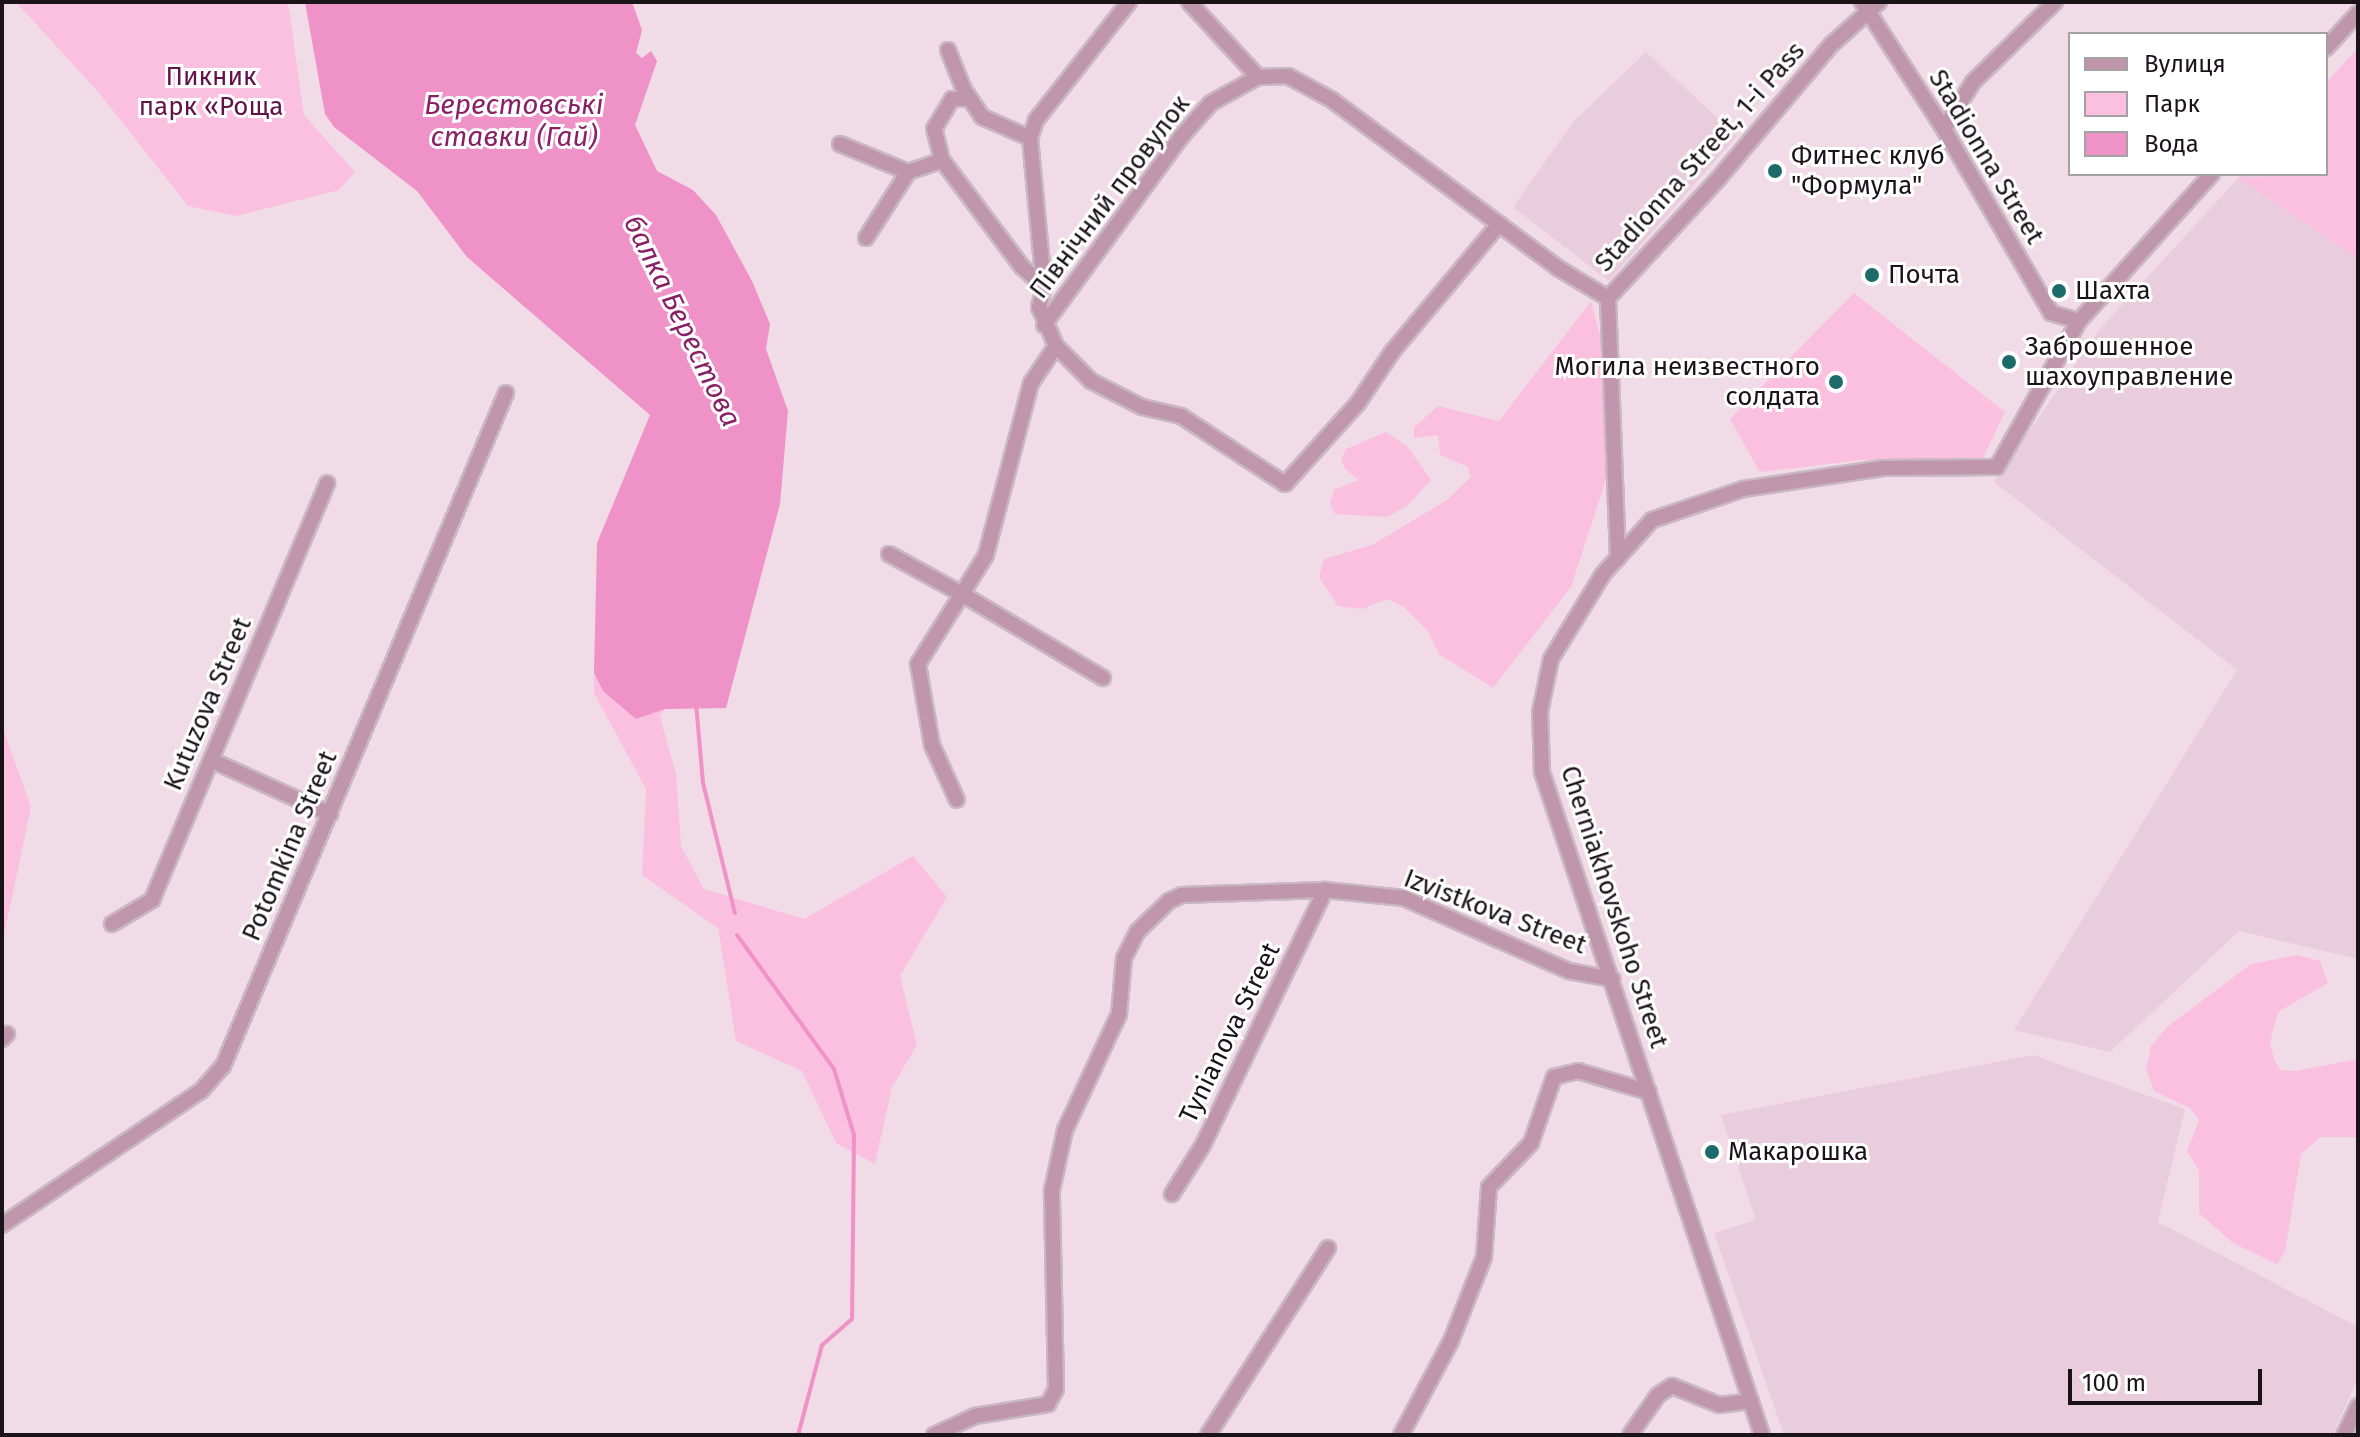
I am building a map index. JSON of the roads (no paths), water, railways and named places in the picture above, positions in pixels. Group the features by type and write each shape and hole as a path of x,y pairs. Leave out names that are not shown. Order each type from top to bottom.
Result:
{"street":[{"path":"1129,2 1036,120 1030,138 1044,286 1039,307 1044,325 1056,346 1091,381 1142,407 1181,416 1285,484 1358,403 1401,340 1499,224"},
{"path":"1189,2 1258,77 1288,76 1332,100 1499,224 1608,298"},
{"path":"1944,129 1973,82 2055,2"},
{"name":"Stadionna Street","path":"1870,6 2051,313 2079,321"},
{"name":"Stadionna Street, 1-i Pass","path":"1618,558 1608,298 1719,178 1832,44 1870,6"},
{"path":"2328,46 2358,13"},
{"path":"948,50 969,99 982,117 1030,138"},
{"name":"Північний провулок","path":"1044,325 1181,137 1211,103 1258,77"},
{"path":"969,99 952,99 934,129 942,160 1022,267 1044,286"},
{"path":"840,144 908,172"},
{"path":"866,238 908,172 942,160"},
{"path":"2079,321 2210,176"},
{"name":"Cherniakhovskoho Street","path":"1762,1435 1542,772 1540,712 1551,659 1618,558 1652,520 1743,489 1883,468 1997,467 2079,321"},
{"path":"957,800 932,745 918,664 986,555 1031,383 1056,346"},
{"name":"Potomkina Street","path":"2,1225 201,1091 223,1066 506,393"},
{"name":"Kutuzova Street","path":"112,924 152,900 327,483"},
{"path":"889,554 1103,678"},
{"path":"211,760 330,814"},
{"name":"Izvistkova Street","path":"934,1435 975,1416 1048,1404 1056,1389 1052,1190 1065,1130 1119,1014 1124,958 1137,932 1169,901 1182,895 1325,890 1404,898 1569,971 1612,979"},
{"name":"Tynianova Street","path":"1172,1194 1203,1145 1325,890"},
{"path":"1401,1435 1451,1341 1484,1257 1489,1187 1531,1143 1554,1077 1578,1071 1649,1092"},
{"path":"1208,1435 1328,1248"},
{"path":"1630,1435 1658,1395 1672,1386 1719,1405 1751,1401"},
{"path":"2344,1435 2358,1406"}],"water":[{"name":"Берестовські ставки (Гай)","path":"305,2 632,2 642,30 636,53 642,58 651,51 657,61 635,125 657,171 693,190 716,215 752,281 770,324 766,349 788,411 780,504 726,708 665,709 636,719 603,691 594,673 597,543 650,415 467,257 417,191 334,127 325,114"}],"waterway":[{"name":"балка Берестова","path":"696,703 703,783 735,913"},
{"name":"балка Берестова","path":"737,935 834,1069 854,1135 852,1319 822,1345 798,1435"}],"place":[{"name":"Фитнес клуб \"Формула\"","path":"1775,171"},
{"name":"Почта","path":"1872,275"},
{"name":"Шахта","path":"2059,291"},
{"name":"Заброшенное шахоуправление","path":"2009,362"},
{"name":"Могила неизвестного солдата","path":"1836,382"},
{"name":"Макарошка","path":"1712,1152"}],"park label":[{"name":"Пикник парк «Роща","path":"211,92"}]}
